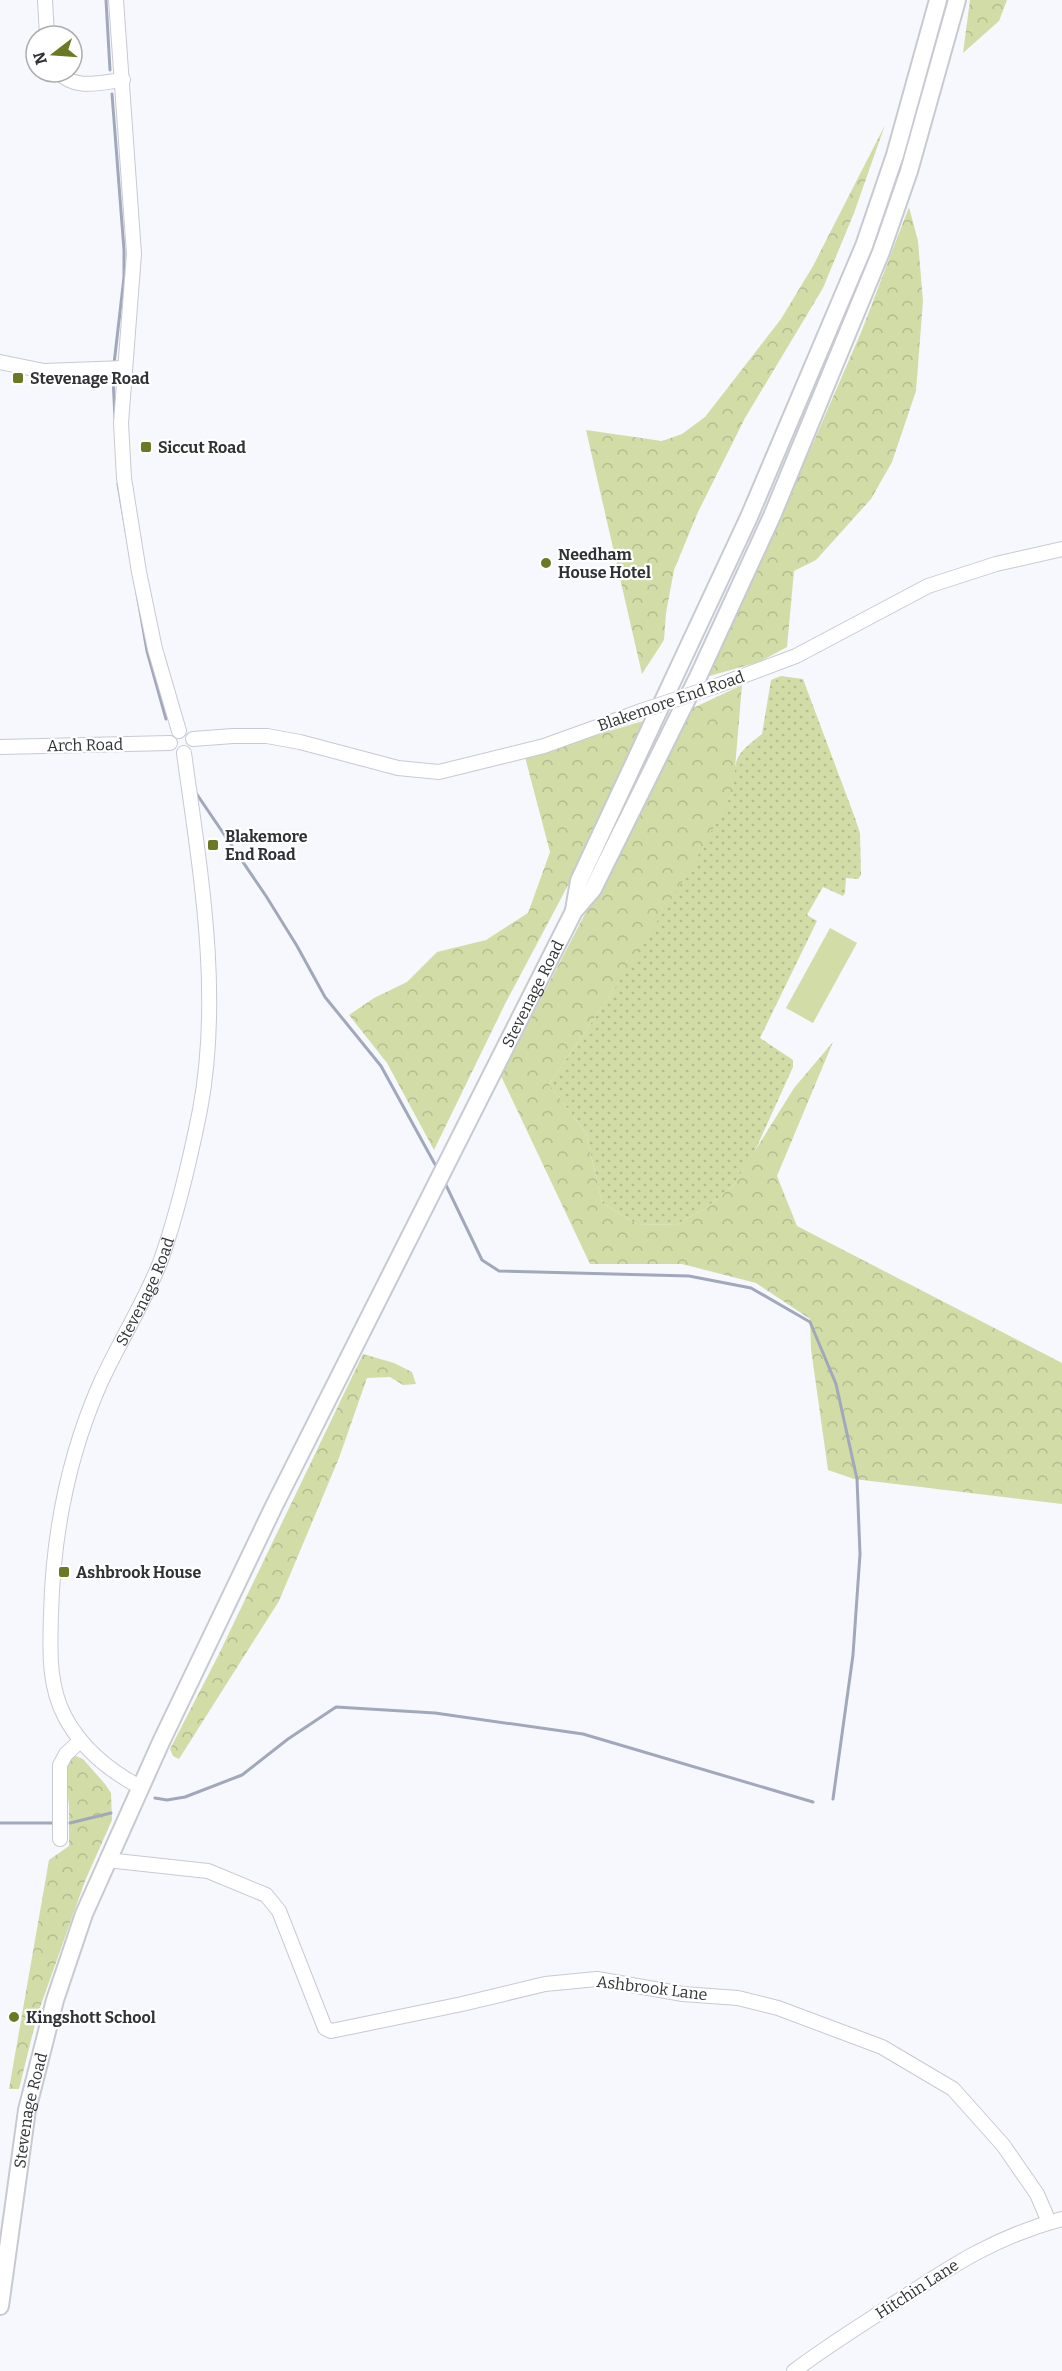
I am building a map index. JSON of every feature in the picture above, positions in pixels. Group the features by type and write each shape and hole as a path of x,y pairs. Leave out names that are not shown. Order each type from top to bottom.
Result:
{"main road":[{"path":"574,910 579,881 750,517 864,246 895,155 938,0"},
{"path":"574,910 593,890 698,677 772,516 881,252 909,171 957,0"},
{"name":"Stevenage Road","path":"0,2306 27,2110 65,1970 84,1914 140,1787 274,1506 574,910"}],"street":[{"path":"45,0 46,24"},
{"path":"116,0 134,254 121,423 125,493 155,649 179,731"},
{"path":"84,83 123,80"},
{"path":"0,362 44,370 125,368"},
{"name":"Blakemore End Road","path":"193,739 267,736 300,742 398,768 439,772 544,746 719,685 796,656 928,586 996,564 1062,549"},
{"path":"179,731 190,734 193,739 193,745 184,753 178,753 170,743 174,734 179,731"},
{"name":"Arch Road","path":"0,747 170,743"},
{"name":"Stevenage Road","path":"140,1787 99,1761 80,1741 64,1716 51,1673 52,1566 65,1490 100,1384 160,1261 186,1175 201,1107 209,1023 208,952 184,753"},
{"path":"60,1839 60,1765 66,1754 80,1741"},
{"name":"Ashbrook Lane","path":"107,1860 208,1871 266,1895 279,1911 325,2028 332,2031 545,1984 597,1979 682,1994 738,1998 778,2008 882,2048 953,2089 1003,2145 1056,2220"},
{"name":"Hitchin Lane","path":"794,2371 966,2257 1009,2235 1056,2220"}],"green space":[{"path":"970,0 1007,0 999,21 963,53"},
{"path":"885,125 854,213 823,288 745,418 698,512 674,570 666,613 664,640 642,674 586,430 662,441 682,434 705,417 781,319 813,266"},
{"path":"909,207 918,241 923,301 916,391 892,462 871,499 816,560 794,571 787,647 759,662 706,677 862,330"},
{"path":"781,676 803,679 860,833 861,875 858,879 846,878 843,896 823,887 807,915 817,921 760,1038 793,1060 793,1067 754,1153 733,1186 707,1207 676,1225 637,1224 602,1203 586,1133 549,1084 611,994 733,792 734,771 738,758 746,747 762,734 771,680"},
{"path":"742,685 733,792 691,868 611,994 549,1084 586,1133 602,1203 637,1224 676,1225 707,1207 733,1186 794,1088 833,1042 777,1176 797,1226 1062,1363 1062,1504 854,1479 828,1470 811,1349 810,1319 756,1283 682,1264 590,1264 501,1076 691,709"},
{"path":"646,720 574,874 505,1004 434,1150 387,1063 349,1015 374,998 407,982 437,952 486,940 528,913 550,852 525,757"},
{"path":"830,928 857,943 813,1023 786,1008"},
{"path":"363,1354 394,1363 412,1372 416,1384 403,1385 390,1377 367,1378 339,1458 279,1601 179,1759 173,1756 170,1749 218,1656"},
{"path":"73,1755 83,1759 111,1793 112,1820 85,1881 37,2016 19,2089 9,2089 49,1860 69,1846 69,1805 64,1768"}],"waterway":[{"path":"106,0 110,70"},
{"path":"112,94 124,250 124,277 114,364"},
{"path":"113,378 115,418"},
{"path":"118,484 147,651 166,719"},
{"path":"196,793 266,896 325,997 381,1066 437,1168"},
{"path":"444,1181 482,1260 499,1271 689,1276 751,1288 810,1322 836,1384 857,1479 860,1554 853,1655 833,1799"},
{"path":"155,1798 167,1800 185,1797 242,1775 288,1739 336,1707 435,1713 583,1734 813,1802"},
{"path":"70,1823 111,1813"},
{"path":"0,1823 52,1823"}],"place":[{"name":"Stevenage Road","path":"18,378"},
{"name":"Siccut Road","path":"146,447"},
{"name":"Needham House Hotel","path":"546,563"},
{"name":"Blakemore End Road","path":"213,845"},
{"name":"Ashbrook House","path":"64,1572"},
{"name":"Kingshott School","path":"14,2017"}]}
